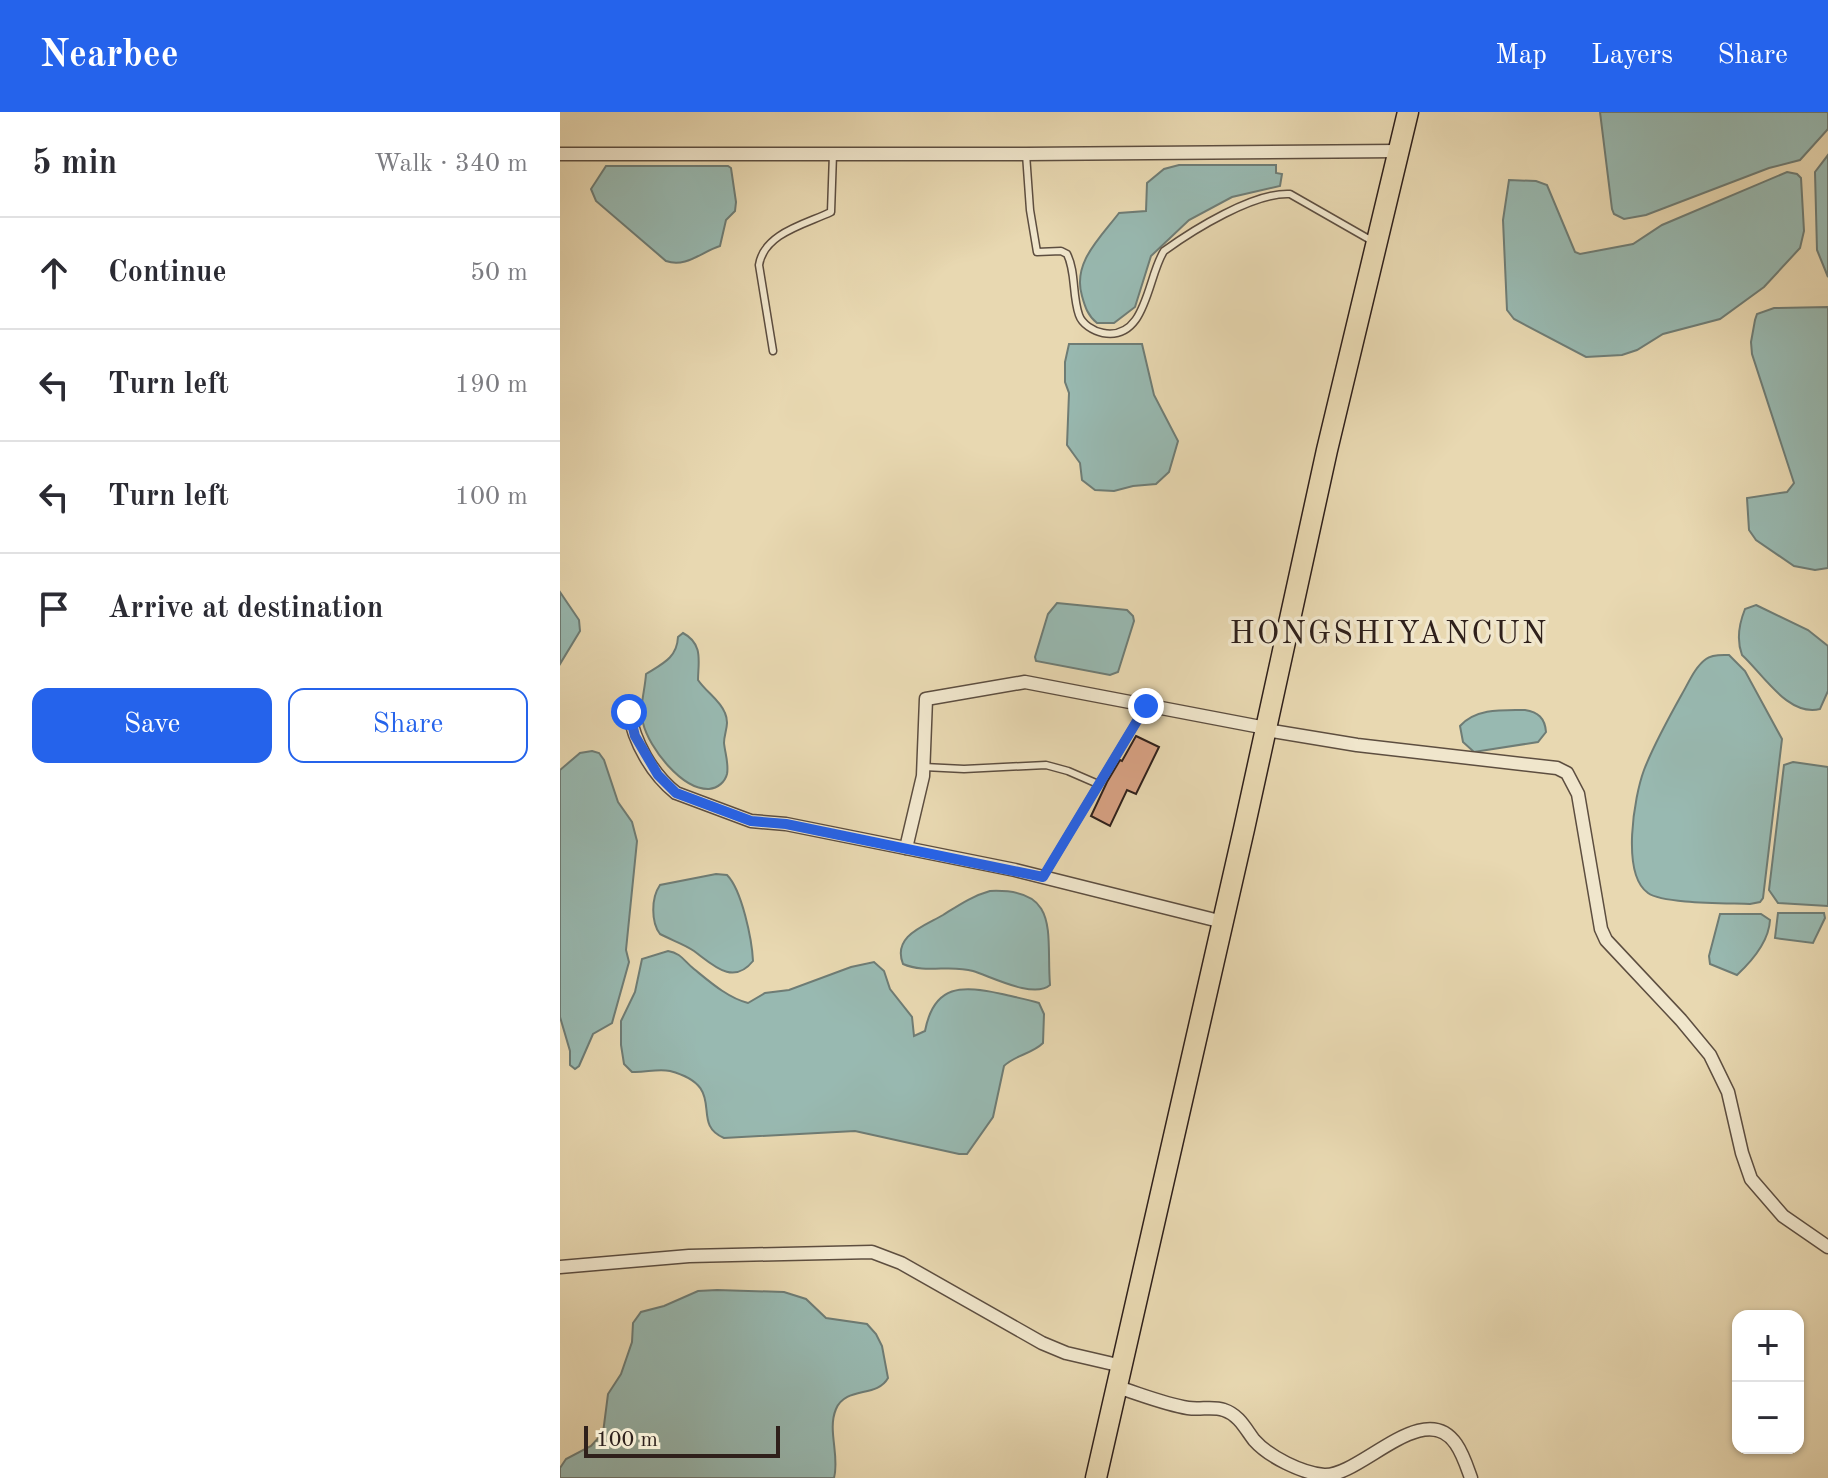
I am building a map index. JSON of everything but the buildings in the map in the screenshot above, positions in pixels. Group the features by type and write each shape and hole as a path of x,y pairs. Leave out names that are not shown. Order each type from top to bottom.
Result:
{"highway":[{"path":"1096,1478 1327,450 1408,112"}],"street":[{"path":"560,154 1399,151"},
{"path":"906,848 924,767 926,699 1025,682 1266,729 1416,753 1557,768 1567,773 1578,794 1601,929 1606,940 1710,1055 1728,1092 1751,1179 1783,1216 1828,1247"},
{"path":"629,712 635,736 658,775 676,793 751,821 786,824 1043,877 1223,922"},
{"path":"560,1267 689,1256 872,1252 901,1263 1042,1343 1066,1353 1122,1366"},
{"path":"1117,1387 1188,1408 1227,1411 1240,1420 1270,1454 1323,1475 1347,1470 1397,1438 1427,1430 1435,1431 1457,1445 1471,1478"}],"lane":[{"path":"773,351 760,258 773,240 831,212 833,154"},
{"path":"1026,154 1037,252 1061,251 1067,254 1079,315 1087,326 1105,333 1123,331 1134,322 1164,251 1249,202 1276,194 1290,194 1377,244"},
{"path":"1043,877 1146,706"},
{"path":"924,767 964,769 1046,765 1098,784"}],"water":[{"path":"1600,112 1828,112 1828,129 1800,160 1769,168 1646,215 1624,219 1614,214 1612,209"},
{"path":"1828,155 1828,277 1817,250 1815,172"},
{"path":"1179,165 1276,165 1276,173 1282,174 1280,186 1232,197 1189,220 1151,256 1135,307 1114,323 1097,323 1082,296 1080,284 1084,262 1119,213 1146,211 1147,183 1164,169"},
{"path":"606,166 731,168 735,211 726,220 720,246 687,261 666,261 596,201 591,189"},
{"path":"1787,172 1801,178 1804,231 1800,248 1764,287 1720,319 1663,334 1622,355 1586,357 1514,319 1507,310 1503,220 1509,180 1536,181 1547,185 1575,252 1580,254 1633,244 1662,225"},
{"path":"1828,307 1828,568 1815,570 1794,566 1756,540 1749,530 1747,498 1787,492 1794,483 1752,354 1751,342 1757,314 1774,308"},
{"path":"1069,344 1142,344 1154,395 1178,441 1169,472 1156,484 1114,491 1095,490 1082,480 1080,463 1067,445 1069,393 1065,382 1065,362"},
{"path":"560,592 579,620 580,631 560,664"},
{"path":"1057,603 1127,610 1133,616 1118,672 1110,675 1036,661 1048,614"},
{"path":"1756,605 1808,630 1828,646 1828,691 1820,709 1797,707 1777,692 1742,655 1739,637 1741,620 1745,609"},
{"path":"683,633 697,648 698,680 720,704 726,717 724,743 727,774 721,784 709,789 688,783 668,766 646,733 642,717 646,674 672,655 678,637"},
{"path":"1729,655 1745,671 1782,739 1763,898 1750,904 1656,897 1640,883 1632,853 1640,782 1657,741 1695,670 1708,657"},
{"path":"1525,710 1537,714 1544,723 1546,732 1538,742 1474,752 1463,742 1460,726 1466,720 1490,711"},
{"path":"580,753 599,753 604,760 618,802 632,822 637,841 626,950 629,962 612,1023 593,1034 575,1069 570,1065 570,1051 560,1017 560,770"},
{"path":"1793,762 1828,767 1828,906 1778,903 1769,890 1784,765"},
{"path":"716,874 727,875 732,882 742,903 748,929 753,961 738,972 723,971 660,934 655,923 654,903 660,885"},
{"path":"990,891 1013,892 1029,897 1039,906 1048,932 1050,985 1034,990 964,969 920,968 903,964 902,946 912,933 977,895"},
{"path":"1778,913 1824,913 1825,918 1813,943 1775,938"},
{"path":"1720,914 1761,914 1770,920 1763,943 1737,975 1710,964 1709,956"},
{"path":"668,951 679,955 726,993 748,1003 765,993 789,990 851,967 874,962 884,971 890,989 912,1017 914,1036 925,1031 935,1004 943,996 962,989 974,989 1039,1003 1044,1014 1043,1043 1004,1066 993,1117 967,1154 855,1131 724,1138 709,1123 704,1095 699,1086 670,1071 632,1072 624,1064 621,1021 635,992 642,959"},
{"path":"698,1291 784,1292 806,1299 826,1318 867,1324 876,1334 882,1346 888,1378 877,1388 847,1397 836,1409 833,1426 834,1478 560,1478 560,1468 566,1459 591,1446 603,1433 608,1394 621,1374 632,1342 633,1323 641,1312"}],"district":[{"name":"HONGSHIYANCUN","path":"1389,632"}],"route":[{"path":"629,712 635,736 658,775 676,793 751,821 786,824 1043,877 1146,706"}]}
